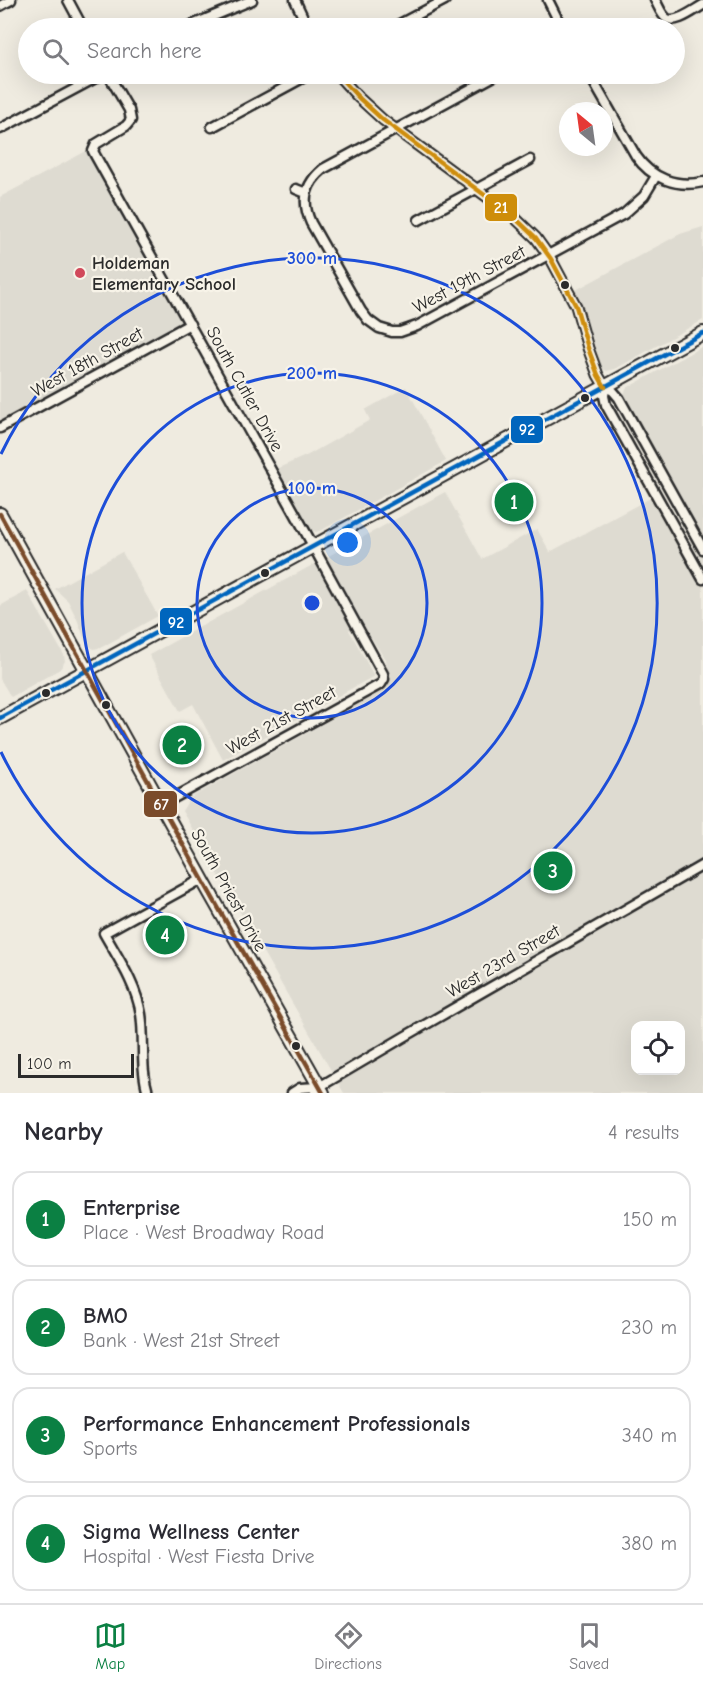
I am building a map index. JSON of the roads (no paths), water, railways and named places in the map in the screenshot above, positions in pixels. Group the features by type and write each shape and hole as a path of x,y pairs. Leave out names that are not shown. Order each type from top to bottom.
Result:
{"main road":[{"path":"0,718 703,333"},
{"name":"South Priest Drive","path":"0,514 319,1091"}],"street":[{"path":"0,6 12,0"},
{"path":"68,0 78,18"},
{"path":"209,18 252,0"},
{"path":"295,0 303,18"},
{"path":"411,18 444,0"},
{"path":"548,0 558,18"},
{"path":"655,0 667,18"},
{"path":"679,18 703,5"},
{"path":"0,129 84,84"},
{"name":"South Cutler Drive","path":"114,84 129,110 131,120 126,126 99,141 93,151 96,159 314,547 384,679"},
{"path":"212,127 292,84"},
{"path":"346,84 395,130 518,220 536,238 576,306 598,375 605,387 619,398 703,549"},
{"path":"296,189 306,193 312,180 323,169 480,84"},
{"path":"595,84 644,166 656,176 676,183 703,182"},
{"path":"419,220 530,160"},
{"name":"West 19th Street","path":"306,193 306,208 311,223 360,311 383,334 400,332 417,326 629,210 644,196 656,176"},
{"name":"West 18th Street","path":"0,428 189,324"},
{"path":"605,387 606,405 703,579"},
{"name":"West 21st Street","path":"161,805 381,684 384,679"},
{"name":"West 23rd Street","path":"292,1093 300,1088 319,1091 423,1026 703,865"},
{"path":"148,1093 144,1071 142,1021 138,1001 104,933 202,879"}],"place":[{"name":"Holdeman Elementary School","path":"80,273"},
{"name":"Enterprise","path":"514,502"},
{"name":"BMO","path":"182,745"},
{"name":"Performance Enhancement Professionals","path":"553,871"},
{"name":"Sigma Wellness Center","path":"165,935"}]}
